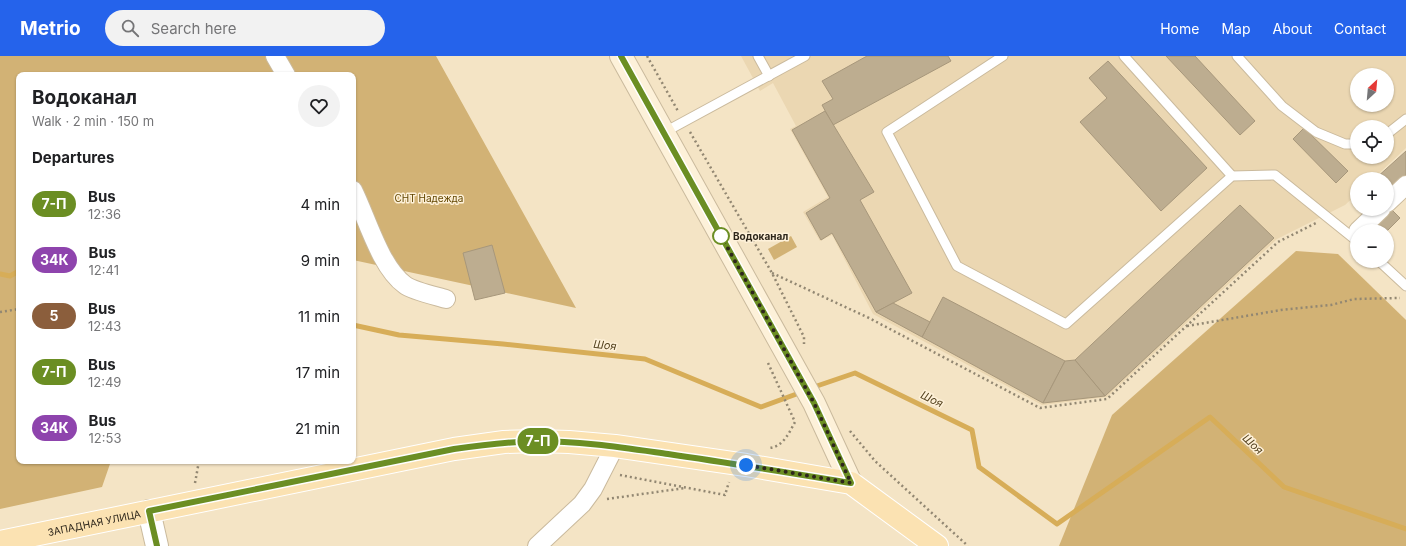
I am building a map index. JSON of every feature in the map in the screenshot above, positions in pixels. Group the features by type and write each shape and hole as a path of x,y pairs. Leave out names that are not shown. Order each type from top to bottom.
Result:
{"main road":[{"path":"621,56 814,403 851,483 937,546"},
{"name":"ЗАПАДНАЯ УЛИЦА","path":"0,542 461,448 504,442 569,442 615,446 746,465 851,483"}],"street":[{"path":"275,56 284,72"},
{"path":"1394,196 1406,185"},
{"path":"356,197 384,258 394,276 406,286 446,299"},
{"path":"1367,224 1374,216"},
{"path":"537,546 582,504 593,489 615,446"},
{"path":"149,511 157,546"}],"lane":[{"path":"758,56 768,76"},
{"path":"664,133 805,56"},
{"path":"1003,56 887,132 957,266 1066,324 1232,176 1275,175 1324,215 1350,231"},
{"path":"1124,56 1232,176"},
{"path":"1236,56 1282,106 1316,132 1345,144 1350,144"},
{"path":"1394,128 1406,119"},
{"path":"1387,268 1406,286"}],"path":[{"path":"647,56 772,273 804,337 804,344"},
{"path":"1186,327 1281,310 1331,305 1354,299 1406,298"},
{"path":"0,312 16,309"},
{"path":"776,379 790,410"},
{"path":"847,428 875,461 968,546"},
{"path":"582,504 618,497 687,488"}],"shaded area":[{"name":"Водоканал","path":"741,56 1406,56 1406,148 1394,159 1394,120 1350,120 1350,164 1389,164 1380,172 1350,172 1350,200 1345,205 1277,239 1107,397 1042,405 873,314 832,235 820,241 803,212 828,197 790,129 796,126 773,83 760,91"}],"green space":[{"name":"СНТ Надежда","path":"0,56 436,56 576,308 356,261 356,72 16,72 16,464 110,464 102,487 0,509"},
{"path":"791,236 797,247 774,260 768,249"},
{"path":"1296,251 1338,254 1350,266 1350,268 1352,268 1406,320 1406,546 1059,546 1112,415"}],"building":[{"path":"867,56 948,56 951,61 833,125 822,105 833,99 822,81"},
{"path":"1166,56 1195,56 1255,121 1240,135"},
{"path":"1108,61 1207,168 1161,211 1080,122 1107,98 1089,78"},
{"path":"825,111 874,192 860,200 912,293 876,312 832,233 821,240 806,213 830,198 792,130"},
{"path":"1304,128 1348,171 1336,183 1293,139"},
{"path":"1406,151 1406,181 1394,192 1394,172 1383,172 1392,164 1394,164 1394,162"},
{"path":"1240,205 1274,238 1105,396 1075,360"},
{"path":"1394,212 1400,218 1394,224 1373,224 1382,216 1394,216"},
{"path":"492,245 505,293 475,300 463,253"},
{"path":"943,297 1065,361 1043,403 922,337"},
{"path":"893,303 930,322 922,337 876,312"},
{"path":"1075,360 1105,396 1043,403 1065,361"}],"waterway":[{"name":"Шоя","path":"0,274 10,276 16,273"},
{"name":"Шоя","path":"356,326 399,335 645,359 761,407 802,392"},
{"name":"Шоя","path":"811,388 855,373 972,430 979,467 1057,524 1210,417 1284,487 1406,529"}],"bus line":[{"name":"7-П","path":"157,546 149,511 454,449 504,442 569,442 615,446 746,465 851,483 814,403 621,56"}],"place":[{"name":"Водоканал","path":"721,236"}],"route":[{"path":"721,236 814,403 851,483 746,465"}]}
